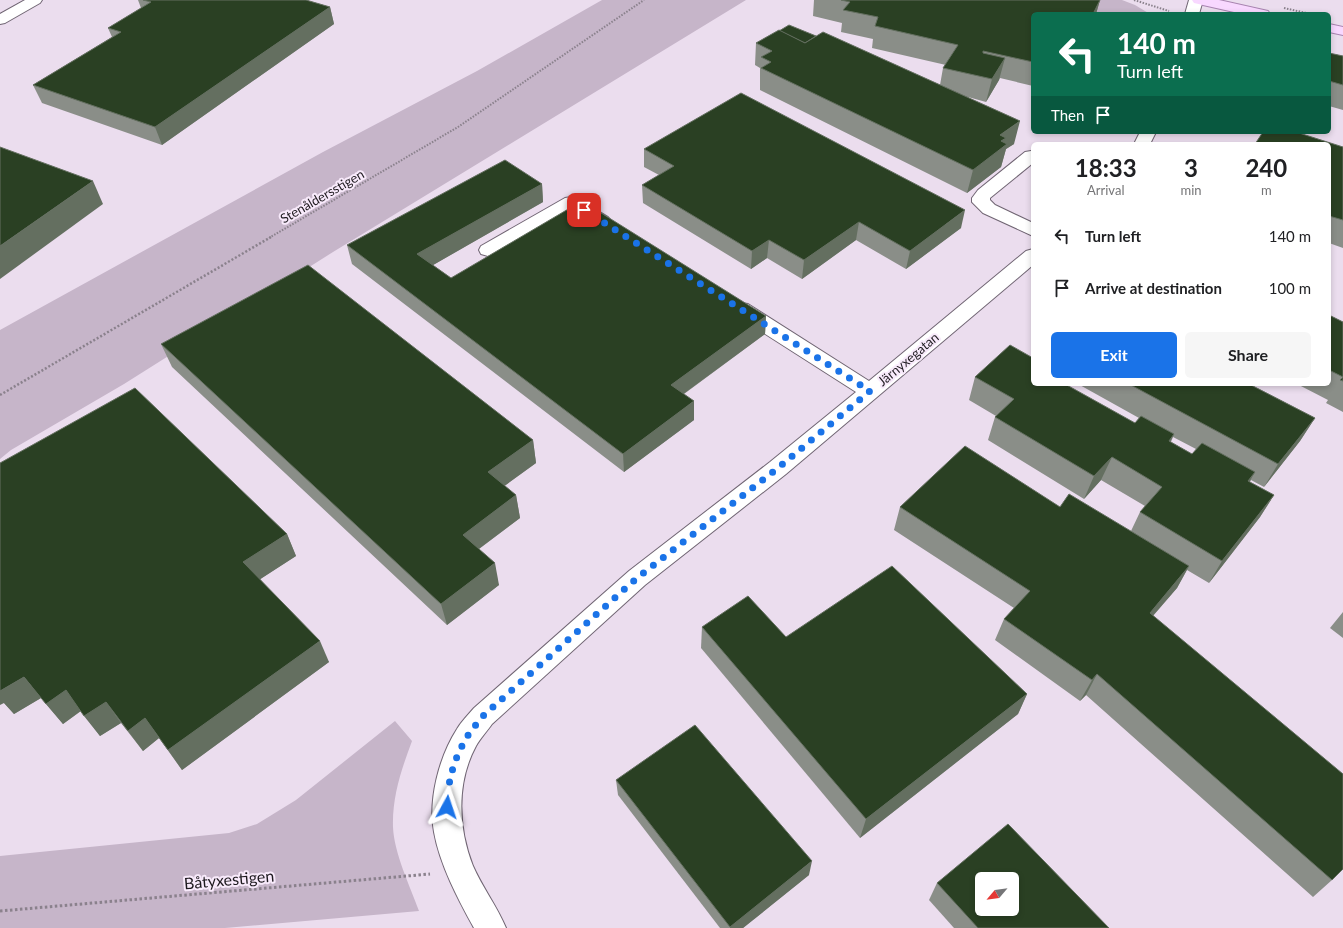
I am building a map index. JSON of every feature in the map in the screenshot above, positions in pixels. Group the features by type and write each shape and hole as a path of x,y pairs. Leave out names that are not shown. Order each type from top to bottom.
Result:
{"main road":[{"path":"1197,0 1254,12"},
{"path":"1331,29 1343,32"}],"street":[{"path":"0,20 35,0"},
{"path":"1193,12 1197,0"},
{"path":"1031,156 984,194 981,198 981,202 989,209 1031,229"},
{"path":"488,250 571,202 617,231"},
{"name":"Järnyxegatan","path":"491,928 460,871 448,832 447,794 455,763 466,738 483,716 637,578 778,468 1031,257"},
{"path":"724,298 870,391"}],"path":[{"name":"Stenåldersstigen","path":"0,395 458,127 644,0"},
{"path":"1134,0 1170,11"},
{"name":"Båtyxestigen","path":"0,911 460,871"}],"shaded area":[{"path":"602,0 746,0 333,252 124,384 11,450 0,459 0,330 323,152 477,71"},
{"path":"1010,0 1122,0 1147,12 1066,12"},
{"path":"395,721 412,741 401,772 396,793 393,816 394,837 399,858 419,911 225,928 0,928 0,856 229,833 257,824 296,800"}],"building":[{"path":"143,0 306,0 330,7 155,127 33,85 121,32 108,28 151,2"},
{"path":"841,0 1100,0 1094,12 1031,12 1031,62 983,51 983,53 1005,58 992,79 943,68 958,45 875,26 878,17 843,10 850,2"},
{"path":"789,25 816,36 805,43 779,31"},
{"path":"779,30 805,43 823,32 1020,121 1000,135 1006,138 1001,141 1007,144 973,170 761,68 771,62 761,57 772,51 756,43"},
{"path":"1331,53 1343,56 1343,85 1331,82"},
{"path":"741,93 965,210 910,251 859,222 804,260 769,240 752,251 642,185 674,166 644,149"},
{"path":"1262,134 1302,134 1327,142 1256,142"},
{"path":"1331,143 1343,147 1343,220 1331,217"},
{"path":"0,147 93,181 0,246"},
{"path":"505,160 542,184 417,254 451,278 582,201 766,316 671,385 694,401 623,454 347,245"},
{"path":"308,265 533,440 488,472 516,495 463,535 495,563 441,604 161,344"},
{"path":"1331,316 1343,322 1343,377 1331,371"},
{"path":"1010,345 1031,357 1031,386 1069,386 1135,423 1141,416 1174,434 1169,441 1192,454 1202,443 1255,472 1248,481 1274,495 1222,561 1140,512 1162,487 1112,457 1094,476 995,417 1014,399 975,377"},
{"path":"1133,386 1253,386 1315,418 1278,464"},
{"path":"135,388 287,534 243,562 320,641 168,750 145,718 128,731 106,702 84,716 66,690 46,704 24,677 0,691 0,463"},
{"path":"965,446 1060,507 1069,494 1189,566 1150,613 1343,774 1343,869 1332,880 1097,674 1092,680 1004,619 1030,591 900,507"},
{"path":"892,566 1027,694 866,819 702,627 748,596 786,637"},
{"path":"695,725 812,861 730,927 616,780"},
{"path":"1008,824 1109,928 978,928 937,883"}],"route":[{"path":"447,807 447,794 455,763 466,738 483,716 637,578 778,468 870,391 584,210"}]}
